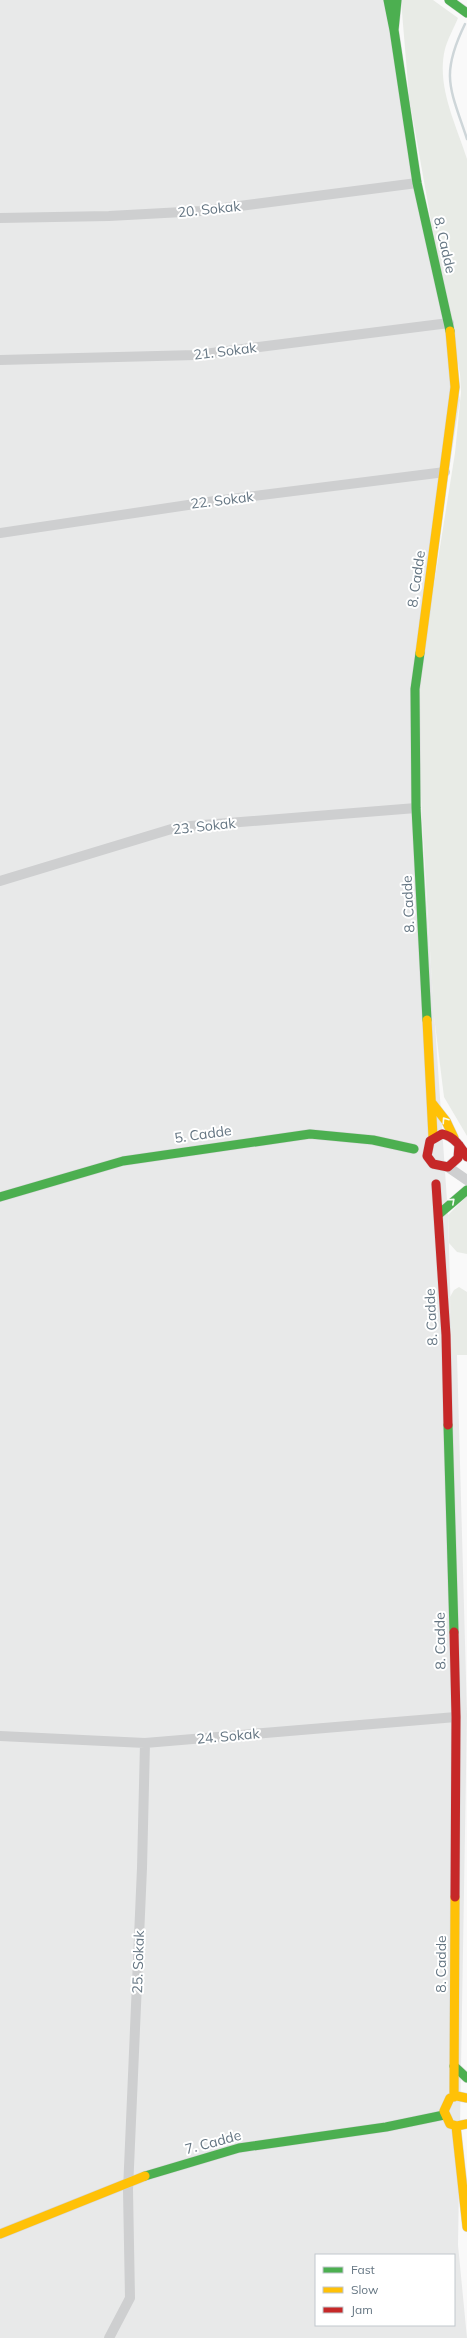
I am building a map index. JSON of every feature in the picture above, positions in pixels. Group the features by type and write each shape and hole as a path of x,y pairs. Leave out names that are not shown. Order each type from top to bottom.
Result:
{"street":[{"name":"8. Cadde","path":"388,0 394,30 417,183 449,323 455,387 445,472 415,689 416,808 433,1137"},
{"name":"8. Cadde","path":"394,30 397,0"},
{"path":"449,0 466,12"},
{"name":"20. Sokak","path":"0,218 109,216 201,211 417,183"},
{"name":"21. Sokak","path":"0,360 196,355 449,323"},
{"name":"22. Sokak","path":"0,533 215,501 445,472"},
{"name":"23. Sokak","path":"0,881 178,826 416,808"},
{"path":"432,1103 446,1121 457,1142 467,1156"},
{"name":"5. Cadde","path":"0,1198 123,1161 208,1147 310,1134 373,1140 414,1149"},
{"path":"414,1149 427,1145 433,1137 446,1134 457,1142"},
{"path":"436,1184 448,1167 458,1158 457,1142"},
{"path":"427,1145 431,1162"},
{"path":"414,1149 431,1162 448,1167 467,1180"},
{"name":"8. Cadde","path":"431,1162 436,1184 439,1214 446,1335 456,1717 454,2097"},
{"path":"439,1214 467,1190"},
{"name":"24. Sokak","path":"0,1736 145,1743 456,1717"},
{"name":"25. Sokak","path":"109,2338 130,2298 128,2190 130,2181 142,1868 145,1743"},
{"path":"454,2066 467,2078"},
{"path":"467,2098 454,2097 445,2105 444,2115 449,2123 456,2126 467,2124"},
{"name":"7. Cadde","path":"0,2234 130,2181 238,2148 386,2127 444,2115"},
{"path":"456,2126 467,2227"}],"shaded area":[{"path":"0,0 383,0 421,185 460,400 414,691 421,820 448,1215 452,1355 457,1355 467,1714 458,2245 467,2338 0,2338"},
{"path":"401,0 433,0 458,18 445,49 443,77 448,105 467,159 467,1136 444,1097 434,1016 422,820 417,691 455,453 461,392 460,374 409,97"},
{"path":"467,1196 467,1254 457,1252 449,1243 448,1215"},
{"path":"459,1287 467,1292 467,1355 452,1355 450,1297 454,1290"}],"waterway":[{"path":"465,24 452,56 450,82 452,94 467,139"}],"traffic: fast":[{"path":"388,0 394,30 397,0"},
{"path":"449,0 467,13"},
{"path":"394,30 417,183 450,331"},
{"path":"420,653 415,689 416,808 427,1020"},
{"path":"0,1197 123,1161 310,1134 373,1140 414,1149"},
{"path":"439,1214 467,1190"},
{"path":"448,1425 454,1632"},
{"path":"454,2066 467,2078"},
{"path":"145,2176 239,2148 386,2127 444,2115"}],"traffic: slow":[{"path":"420,653 455,387 450,331"},
{"path":"427,1020 433,1137"},
{"path":"432,1103 446,1121 454,1138"},
{"path":"454,2097 455,1897"},
{"path":"467,2098 457,2096 450,2098 444,2111 450,2124 457,2126 467,2124"},
{"path":"456,2126 467,2227"},
{"path":"0,2234 145,2176"}],"traffic: jam":[{"path":"459,1145 458,1158 448,1167 433,1164 427,1156 430,1141 442,1134 457,1142 460,1146 467,1157"},
{"path":"436,1184 446,1335 448,1425"},
{"path":"454,1632 456,1717 455,1897"}]}
